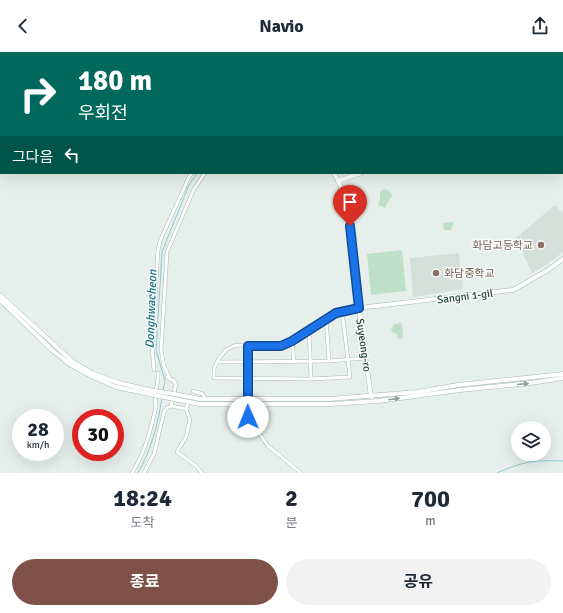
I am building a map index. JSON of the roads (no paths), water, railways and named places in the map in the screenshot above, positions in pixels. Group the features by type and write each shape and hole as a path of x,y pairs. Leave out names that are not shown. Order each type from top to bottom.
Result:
{"main road":[{"name":"Suyeong-ro","path":"334,174 346,200 350,219 359,308 372,401"},
{"path":"338,181 358,174"},
{"name":"Sangni 1-gil","path":"359,308 512,290 548,270 563,259"},
{"path":"0,295 73,362 94,374 154,393"},
{"path":"0,300 52,350 71,364 93,377 116,386 174,396 204,399 329,399 371,396 377,394 418,392 458,385 563,374"},
{"path":"174,396 188,402 200,404 330,404 372,401 563,378"}],"street":[{"path":"154,370 152,347 158,250 160,241 191,174"},
{"path":"171,406 176,384 173,380 168,378 161,350 167,252 194,189 204,174"},
{"path":"342,311 350,378 214,378 214,370 220,356 226,350 236,345 281,346 292,341 326,318 342,311 359,308"},
{"path":"326,318 329,361"},
{"path":"309,330 311,379"},
{"path":"292,341 294,362"},
{"path":"248,346 248,417 268,446 301,473"},
{"path":"217,362 311,362 366,358"},
{"path":"132,473 148,441 156,406 154,401 158,383 158,373"},
{"path":"193,391 203,394 204,399"},
{"path":"188,402 186,408 190,420 186,437 176,452 196,466 202,473"},
{"path":"144,473 156,446 164,412 171,406 186,408"}],"waterway":[{"name":"Donghwacheon","path":"163,391 165,381 156,350 162,252 188,187 196,174"},
{"name":"Donghwacheon","path":"138,473 147,455 153,437 162,398"},
{"path":"497,473 529,462 563,461"}],"place":[{"name":"화담고등학교","path":"541,245"},
{"name":"화담중학교","path":"436,273"}]}
